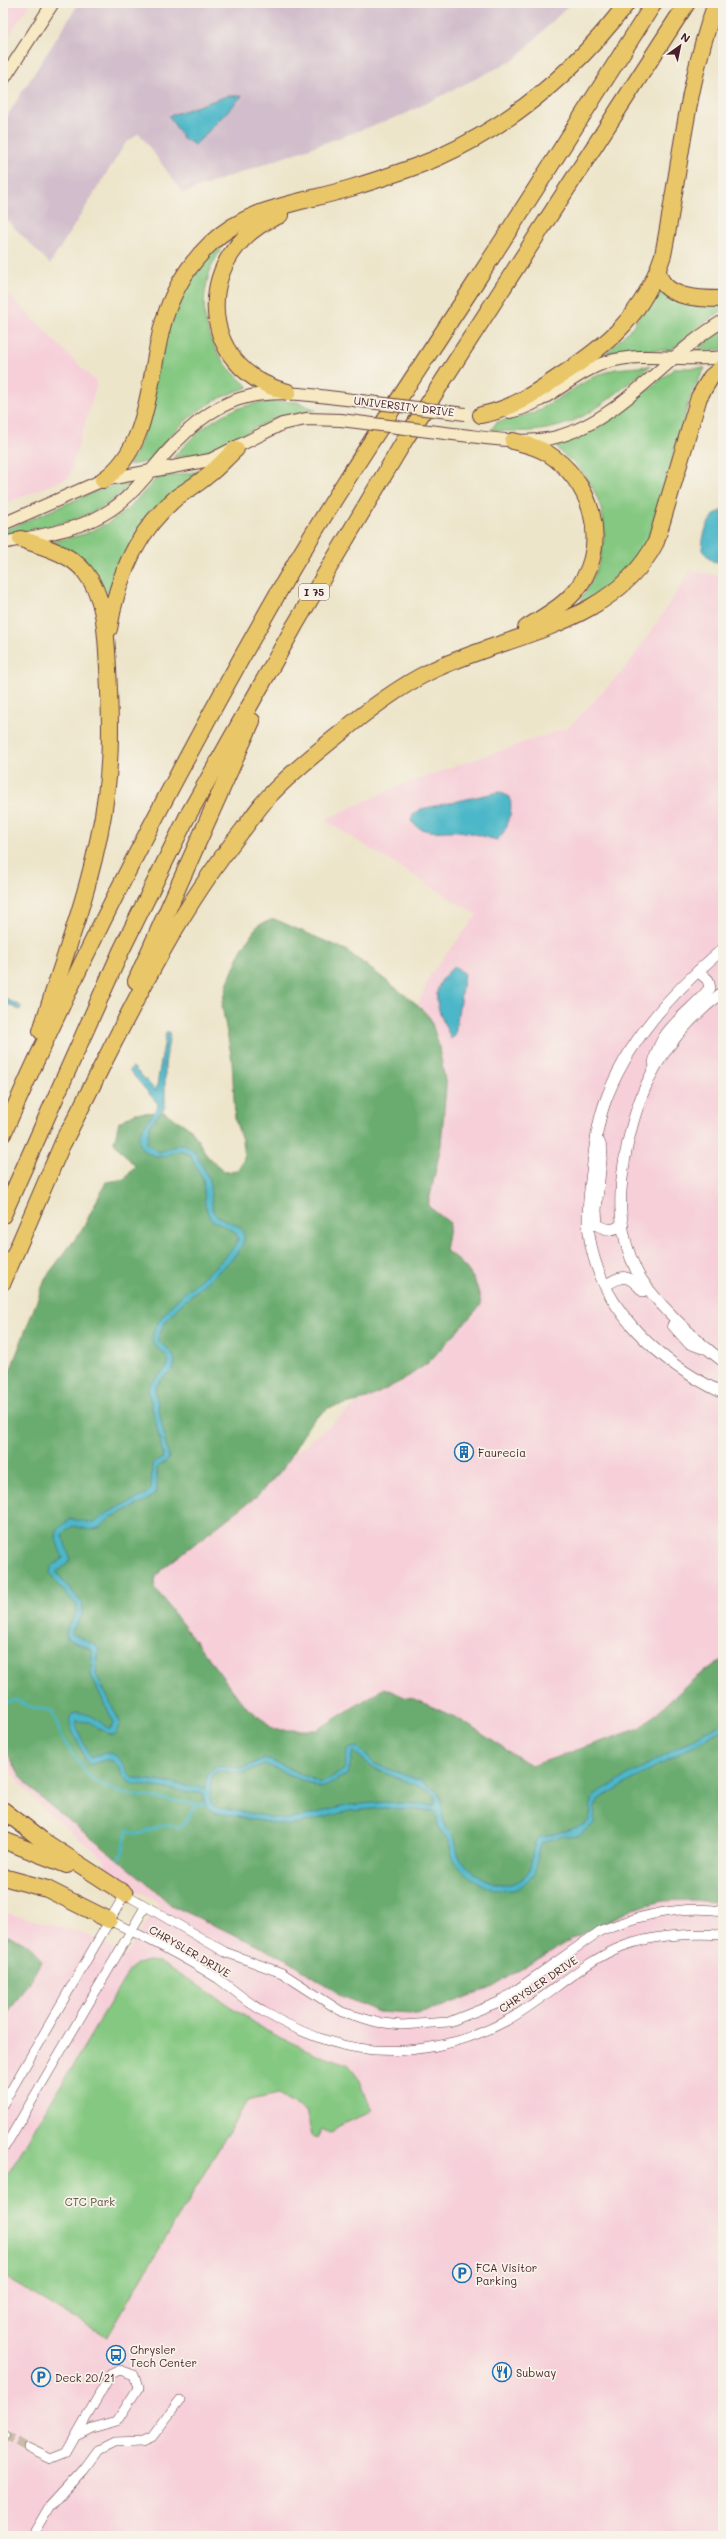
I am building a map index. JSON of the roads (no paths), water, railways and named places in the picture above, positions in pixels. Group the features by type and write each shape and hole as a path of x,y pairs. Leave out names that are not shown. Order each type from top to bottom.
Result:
{"highway":[{"path":"288,392 258,381 234,359 223,341 217,321 217,289 227,259 238,243 252,230 270,219 332,194 425,163 458,148 494,128 550,87 597,40 627,3"},
{"name":"I 75","path":"3,1134 24,1086 163,803 271,605 386,418 478,279 654,3"},
{"name":"I 75","path":"3,1215 121,951 187,817 294,625 406,438 687,3"},
{"path":"481,415 502,410 523,401 606,344 636,311 658,270 668,232 693,77 716,3"},
{"path":"103,480 118,468 136,439 164,319 177,287 189,268 219,236 247,218 277,206 332,194"},
{"path":"658,270 663,284 674,292 693,297 723,299"},
{"path":"63,1144 166,944 213,868 272,793 342,731 428,672 499,644 553,625 596,604 619,589 638,570 660,532 699,397 711,377 723,367"},
{"path":"499,644 566,601 586,575 594,545 592,513 584,493 572,475 547,453 513,441"},
{"path":"107,646 117,586 137,543 169,505 207,477 236,449"},
{"path":"21,539 60,553 84,571 94,585 100,601 107,646 110,735 103,813 93,864 24,1086"},
{"path":"3,1282 294,625"},
{"path":"3,1810 42,1840 125,1894"},
{"path":"3,1840 70,1866 125,1894"},
{"path":"3,1877 47,1889 109,1920"}],"main road":[{"path":"3,80 53,3"},
{"name":"UNIVERSITY DRIVE","path":"3,524 103,480 200,463 236,449 260,434 289,422 316,418 341,420 513,441 547,439 567,434 588,424 723,321"},
{"name":"UNIVERSITY DRIVE","path":"3,543 71,528 98,518 122,502 185,431 216,408 242,397 288,392 481,415 503,413 526,407 586,372 607,362 628,358 723,357"}],"street":[{"path":"723,950 698,971 655,1016 624,1059 603,1107 597,1134 588,1224 594,1260 605,1286 621,1314 650,1345 723,1393"},
{"path":"652,1070 657,1046 710,988 708,980 698,971"},
{"path":"709,1351 651,1291 638,1273 622,1224 620,1193 630,1131 642,1091 652,1070 662,1053 690,1020 723,992"},
{"path":"597,1134 602,1150 596,1210 598,1226 608,1231 617,1229 622,1224"},
{"path":"605,1286 619,1277 629,1278 689,1343 709,1351 723,1360"},
{"path":"3,2104 125,1894"},
{"name":"CHRYSLER DRIVE","path":"125,1894 145,1907 225,1952 282,1973 342,2012 376,2022 401,2025 449,2022 499,2002 600,1931 615,1924 655,1913 676,1910 723,1911"},
{"name":"CHRYSLER DRIVE","path":"3,2150 145,1907"},
{"name":"CHRYSLER DRIVE","path":"109,1920 216,1978 263,2012 309,2034 358,2048 404,2052 425,2049 465,2038 506,2021 587,1965 618,1949 650,1939 695,1933 723,1935"},
{"path":"28,2448 44,2458 56,2459 66,2453 111,2374 120,2370 134,2375 138,2388 122,2417 117,2421 92,2428 76,2436"},
{"path":"32,2536 49,2506 84,2469 98,2450 114,2442 143,2441 152,2437 180,2400"}],"water":[{"path":"227,96 242,96 195,145 183,138 169,116"},
{"path":"723,510 723,563 712,561 702,550 703,538 707,526 713,517"},
{"path":"499,792 510,797 511,809 507,826 497,840 472,833 421,829 411,821 413,815 421,809"},
{"path":"455,966 464,974 455,1035 451,1039 439,1009 437,992 440,983"},
{"path":"3,998 21,1006 20,1010 3,1002"},
{"path":"166,1032 170,1032 165,1065 165,1107 150,1125 147,1143 159,1152 180,1144 185,1144 194,1150 209,1178 213,1211 220,1218 239,1227 244,1235 242,1246 233,1257 173,1312 163,1327 158,1340 172,1353 175,1359 175,1365 160,1381 155,1390 169,1459 157,1468 157,1492 145,1502 112,1517 99,1528 90,1530 73,1526 62,1534 70,1558 68,1563 56,1572 83,1604 82,1616 71,1633 97,1646 99,1650 96,1674 120,1722 116,1734 110,1735 89,1722 76,1721 77,1728 90,1757 109,1753 114,1754 134,1778 206,1788 207,1773 216,1766 243,1768 265,1758 321,1783 345,1769 347,1749 358,1747 375,1764 424,1782 439,1793 446,1829 453,1835 460,1858 465,1865 489,1881 499,1884 508,1884 516,1882 524,1877 528,1872 533,1847 538,1838 580,1826 588,1821 595,1794 723,1722 723,1729 599,1799 595,1807 594,1824 579,1835 560,1837 542,1843 539,1847 536,1867 531,1878 517,1889 507,1891 488,1887 470,1877 462,1870 453,1858 448,1840 439,1828 436,1812 385,1808 350,1811 289,1826 215,1813 205,1806 204,1794 132,1784 126,1779 113,1761 101,1761 90,1765 84,1759 81,1748 70,1724 72,1715 77,1713 90,1715 110,1729 114,1723 91,1676 92,1650 66,1638 67,1629 77,1610 77,1605 57,1584 50,1573 51,1567 63,1558 56,1540 57,1532 71,1519 94,1523 108,1512 143,1496 151,1489 152,1464 162,1459 163,1454 148,1390 153,1382 165,1370 168,1362 167,1357 152,1342 155,1328 163,1315 175,1302 217,1264 238,1240 235,1232 210,1219 205,1205 203,1179 189,1154 181,1150 160,1157 151,1155 140,1146 140,1133 157,1108 158,1104 129,1070 133,1067 156,1091","holes":["353,1751 373,1768 429,1791 435,1796 435,1805 385,1802 349,1805 288,1820 216,1807 210,1803 212,1776 218,1771 244,1773 264,1764 320,1788 346,1776 349,1771"]}],"waterway":[{"path":"3,1698 7,1702 16,1700 31,1707 52,1711 63,1740 86,1773 95,1781 120,1793 204,1805"},
{"path":"118,1858 123,1852 127,1830 136,1835 164,1825 179,1827 183,1825 197,1804"}],"tunnel":[{"path":"5,2435 28,2448"}],"place":[{"name":"Faurecia","path":"464,1452"},
{"name":"FCA Visitor Parking","path":"462,2273"},
{"name":"Chrysler Tech Center","path":"116,2355"},
{"name":"Subway","path":"502,2372"},
{"name":"Deck 20/21","path":"41,2377"}],"park label":[{"name":"CTC Park","path":"90,2201"}]}
